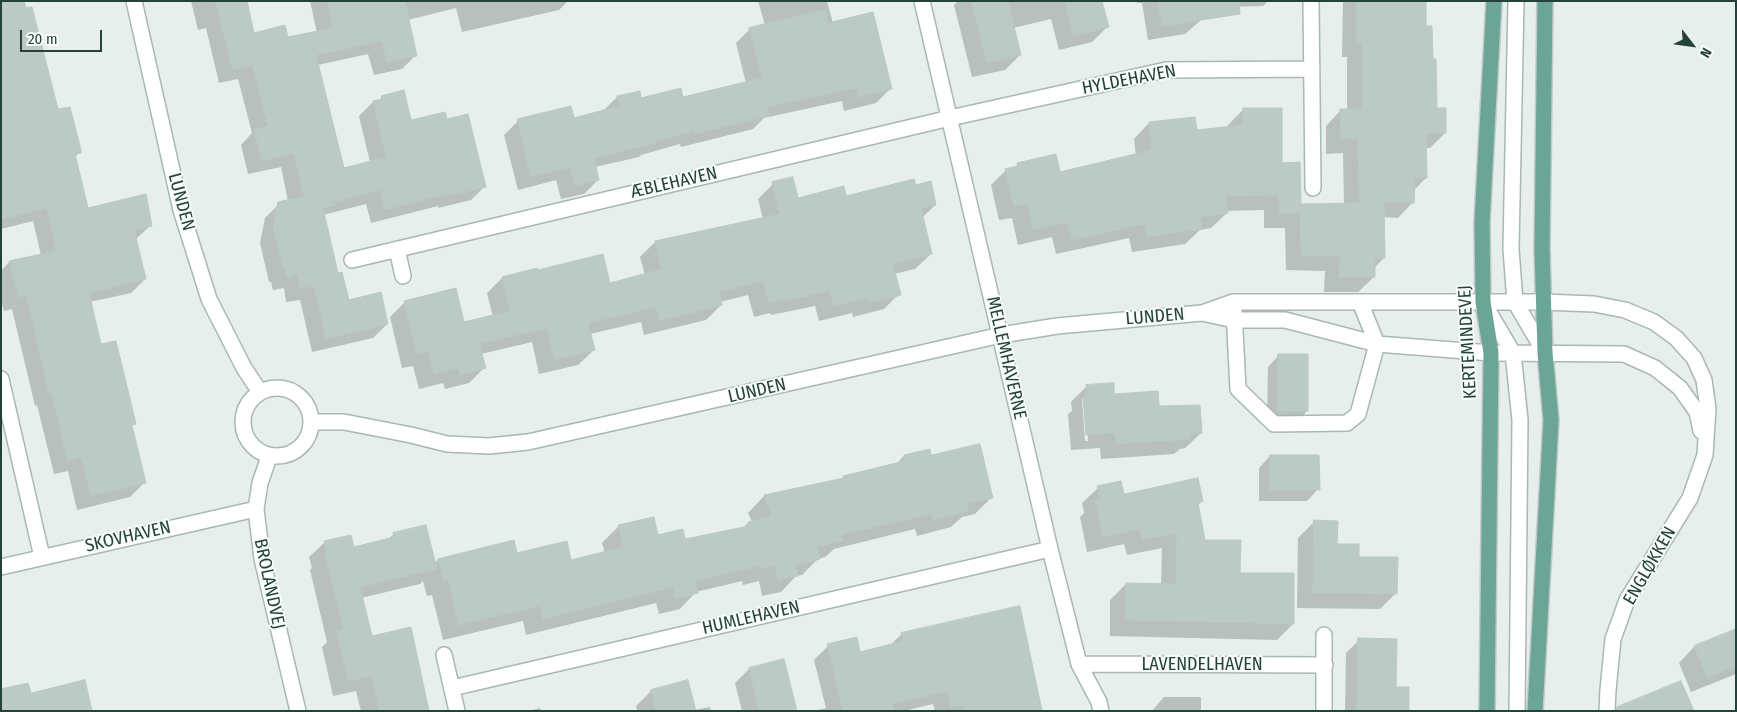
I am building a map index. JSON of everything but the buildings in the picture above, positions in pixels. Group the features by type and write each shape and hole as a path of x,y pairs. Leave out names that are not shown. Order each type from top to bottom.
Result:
{"main road":[{"name":"KERTEMINDEVEJ","path":"1488,711 1491,353 1484,302 1482,222 1494,1"},
{"path":"1535,711 1551,420 1545,352 1542,249 1545,1"}],"street":[{"name":"LUNDEN","path":"134,1 181,210 209,299 244,368 260,392"},
{"name":"MELLEMHAVERNE","path":"922,1 1079,664 1099,702 1101,711"},
{"path":"1311,1 1313,188"},
{"path":"1516,1 1511,249 1515,302 1545,352"},
{"name":"HYLDEHAVEN","path":"950,118 1166,70 1312,69"},
{"name":"ÆBLEHAVEN","path":"352,260 950,118"},
{"path":"397,249 403,276"},
{"name":"LUNDEN","path":"312,422 344,422 447,444 489,446 528,442 1001,335 1057,326 1202,313 1233,302 1543,302"},
{"path":"1233,302 1238,389 1274,424 1346,423 1358,414 1377,344 1360,302"},
{"path":"1484,302 1513,353 1520,420 1517,711"},
{"name":"ENGLØKKEN","path":"1543,302 1594,304 1625,310 1654,322 1676,338 1694,358 1704,380 1708,410 1705,455 1690,498 1627,600 1613,639 1607,711"},
{"name":"LUNDEN","path":"1202,313 1234,320 1285,320 1377,344 1491,353 1545,352"},
{"name":"ENGLØKKEN","path":"1545,352 1624,354 1655,368 1680,388 1697,412 1705,455"},
{"path":"1,379 42,557"},
{"path":"279,387 296,393 308,406 312,422 307,441 290,455 269,457 256,451 246,438 242,423 247,404 260,392 279,387"},
{"name":"BROLANDVEJ","path":"269,457 260,483 256,509 262,559 298,711"},
{"name":"SKOVHAVEN","path":"1,567 256,509"},
{"name":"HUMLEHAVEN","path":"452,688 1050,548"},
{"path":"1324,635 1324,711"},
{"path":"444,655 457,711"},
{"name":"LAVENDELHAVEN","path":"1079,664 1325,665"}]}
